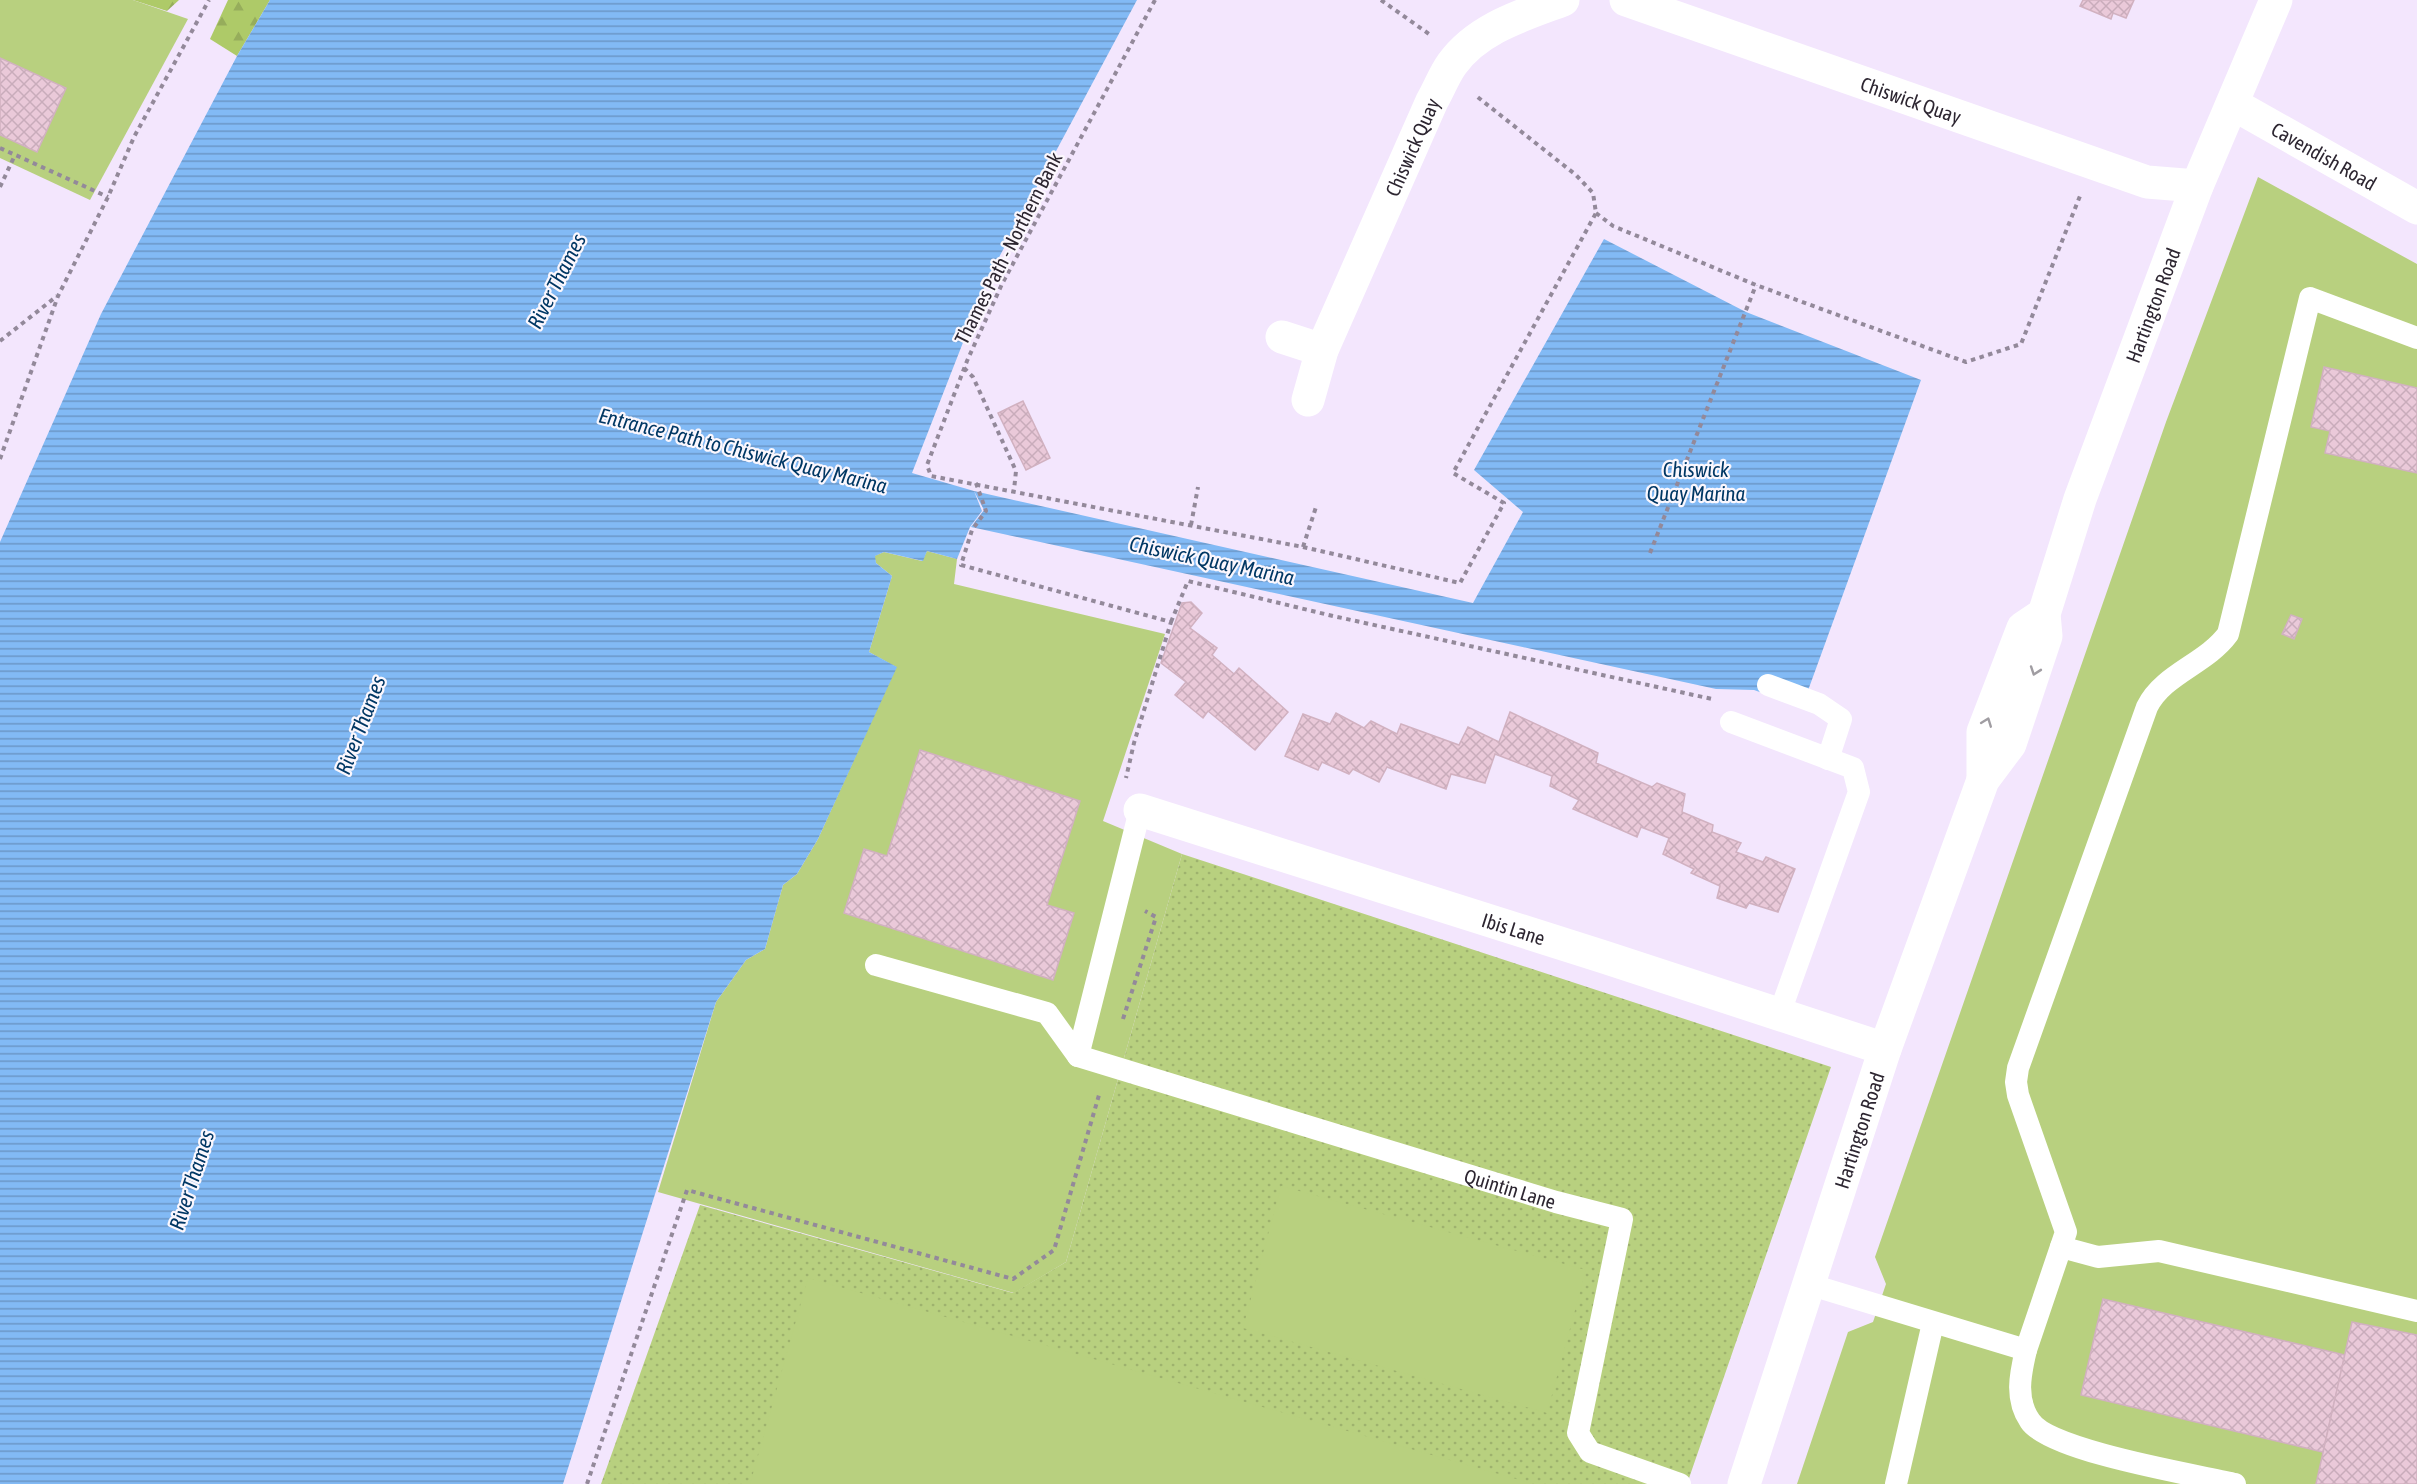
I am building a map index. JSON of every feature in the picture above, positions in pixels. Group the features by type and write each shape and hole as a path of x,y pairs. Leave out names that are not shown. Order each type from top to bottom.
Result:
{"street":[{"name":"Chiswick Quay","path":"1308,400 1323,350 1432,101 1452,64 1472,44 1498,25 1563,0"},
{"name":"Chiswick Quay","path":"1626,0 2147,182 2197,186"},
{"name":"Hartington Road","path":"1744,1484 1885,1049 1983,780 2010,744 2046,636 2044,614 2080,499 2197,186 2276,0"},
{"name":"Cavendish Road","path":"2233,104 2417,208"},
{"path":"1282,338 1323,350"},
{"name":"Ibis Lane","path":"1140,810 1885,1049"}],"lane":[{"path":"2235,1484 2085,1449 2046,1436 2031,1423 2019,1394 2026,1350 2066,1232 2018,1095 2016,1082 2060,945 2147,707 2161,687 2208,656 2228,634 2310,298 2417,338"},
{"path":"1768,685 1819,704 1841,719 1828,759"},
{"path":"1731,722 1853,768 1859,792 1779,1015"},
{"path":"1078,1056 1140,810"},
{"path":"876,964 1047,1013 1078,1056"},
{"name":"Quintin Lane","path":"1078,1056 1556,1202 1622,1219 1578,1433 1590,1452 1680,1484"},
{"path":"2061,1247 2098,1257 2158,1251 2417,1311"},
{"path":"1808,1284 2026,1350"},
{"path":"1896,1484 1933,1323"}],"path":[{"path":"0,459 58,296 108,197 134,136 209,0"},
{"name":"Thames Path - Northern Bank","path":"976,483 931,476 927,465 964,368 1002,284 1155,0"},
{"path":"1381,0 1429,34 1452,64"},
{"path":"1171,622 961,566 972,530 986,511 976,489 976,483 1304,547 1460,583 1504,502 1453,473 1596,213 1593,193 1576,175 1469,90 1432,101"},
{"path":"0,148 108,197"},
{"path":"0,187 15,155"},
{"path":"1596,213 1613,226 1756,285 1966,362 2021,344 2093,164"},
{"path":"1650,553 1756,285"},
{"path":"0,341 58,296"},
{"path":"964,368 973,377 1016,471 1014,490"},
{"path":"1191,525 1198,487"},
{"path":"1304,547 1316,507"},
{"path":"1140,810 1124,787 1134,743 1171,622 1188,581 1333,616 1731,703 1731,722"},
{"path":"587,1484 687,1190 1013,1279 1054,1250 1107,1066 1155,917 1119,894"}],"green space":[{"path":"0,0 133,0 188,19 90,200 0,158"},
{"path":"133,0 179,0 167,11"},
{"path":"228,0 270,0 237,56 210,39"},
{"path":"2258,177 2417,264 2417,1484 1797,1484 1848,1332 1873,1322 1886,1284 1875,1257 2166,422"},
{"path":"927,551 957,559 954,584 1165,634 1103,821 1182,854 1066,1262 1014,1293 658,1192 716,1002 746,960 765,949 783,885 797,874 818,839 896,667 869,652 892,576 876,563 874,556 884,552 922,561"},
{"path":"1182,854 1831,1067 1687,1484 601,1484 700,1205 1013,1293 1066,1262"},
{"path":"1281,1186 1586,1270 1547,1413 1243,1328"},
{"path":"808,1278 1527,1482 1526,1484 750,1484"}],"water":[{"path":"270,0 1137,0 989,276 912,473 974,491 982,511 970,527 957,559 927,551 923,561 884,552 875,556 876,563 892,576 869,652 897,667 818,839 797,874 783,885 765,949 746,960 716,1002 563,1484 0,1484 0,542 101,314 237,56"},
{"name":"Chiswick Quay Marina","path":"1604,239 1746,312 1921,380 1802,707 1754,690 1716,689 971,527 984,510 974,491 1473,603 1523,512 1474,470"}],"building":[{"path":"2083,0 2134,0 2126,18 2113,13 2111,19 2080,6"},
{"path":"0,58 66,88 37,152 0,135"},
{"path":"2324,367 2417,388 2417,473 2325,453 2330,431 2311,427"},
{"path":"1023,401 1050,458 1026,470 998,413"},
{"path":"1191,602 1202,613 1190,628 1217,648 1212,655 1234,674 1239,668 1288,712 1255,750 1208,711 1203,718 1175,695 1186,682 1161,663 1182,603"},
{"path":"2291,615 2302,619 2294,639 2282,634"},
{"path":"1510,712 1598,753 1596,763 1652,787 1657,783 1685,794 1682,812 1713,825 1712,832 1741,843 1736,852 1763,862 1766,857 1795,869 1778,912 1749,903 1746,908 1717,898 1720,886 1691,873 1694,869 1663,854 1669,838 1641,827 1637,837 1573,809 1579,800 1550,786 1552,776 1495,754 1485,783 1451,774 1446,789 1387,767 1379,782 1353,769 1349,774 1322,762 1318,770 1285,756 1303,714 1330,724 1336,713 1364,728 1371,721 1397,734 1401,724 1459,745 1468,727 1499,742"},
{"path":"920,750 1080,801 1047,905 1074,913 1053,980 844,913 864,849 887,856"},
{"path":"2103,1299 2345,1355 2323,1452 2081,1395"},
{"path":"2352,1322 2417,1335 2417,1484 2316,1484"}],"water label":[{"name":"River Thames","path":"556,281"},
{"name":"Entrance Path to Chiswick Quay Marina","path":"743,450"},
{"name":"River Thames","path":"360,725"},
{"name":"River Thames","path":"191,1180"}]}
